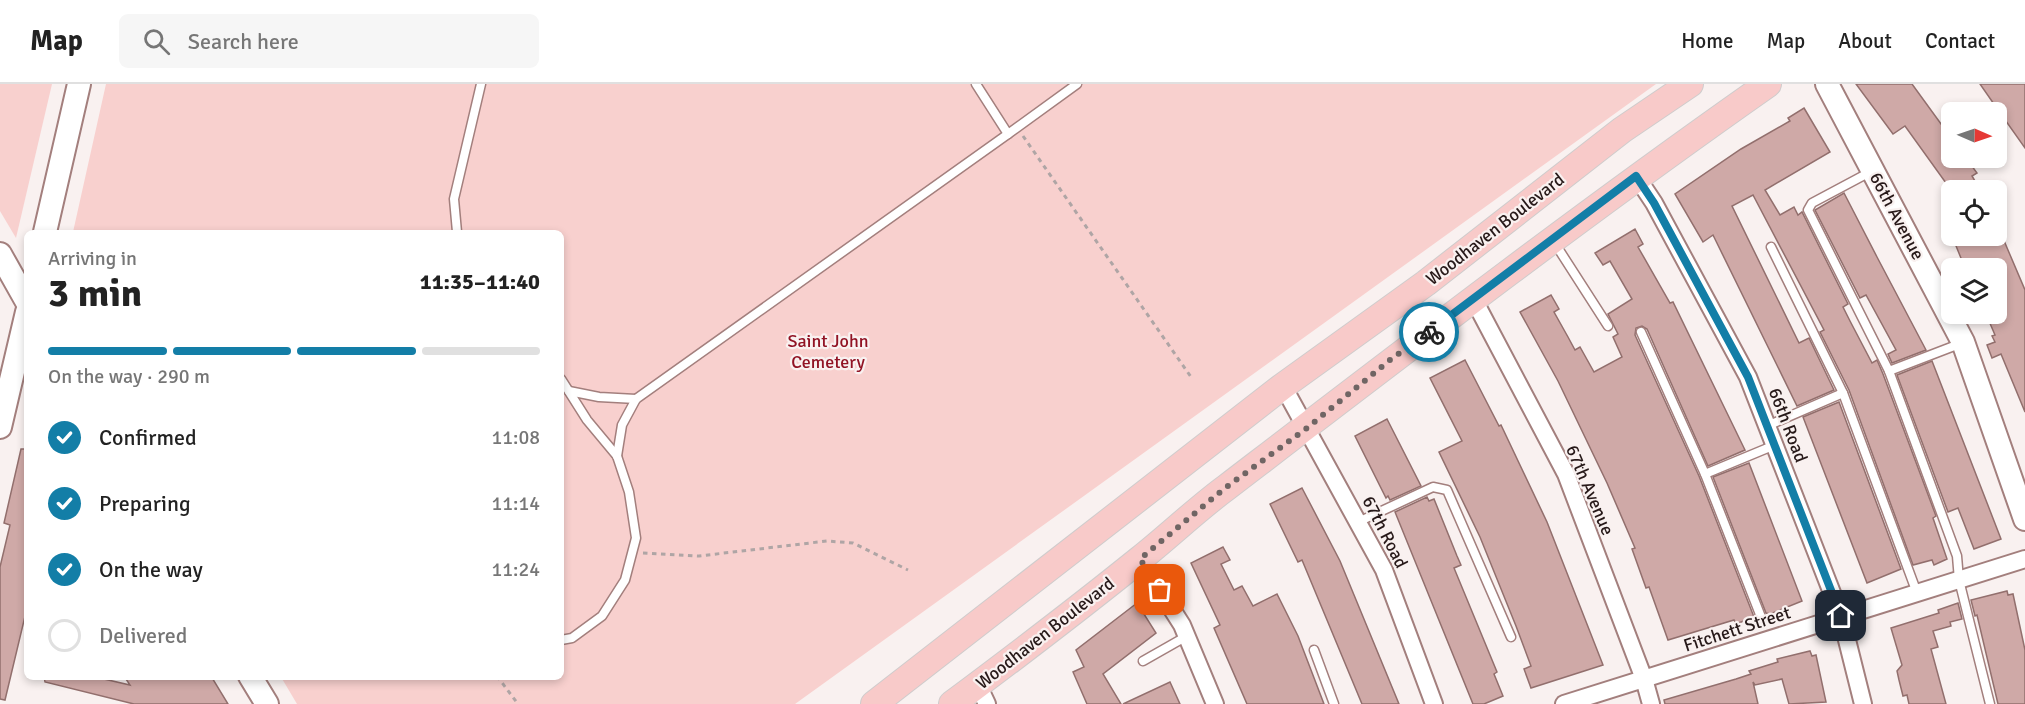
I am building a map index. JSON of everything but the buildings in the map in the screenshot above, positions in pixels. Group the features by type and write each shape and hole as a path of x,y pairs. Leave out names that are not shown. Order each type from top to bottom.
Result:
{"main road":[{"name":"Woodhaven Boulevard","path":"874,704 1283,386 1426,283 1622,130 1690,84"},
{"name":"Woodhaven Boulevard","path":"952,704 983,694 1225,488 1307,428 1390,360 1474,300 1636,176 1768,84"}],"street":[{"path":"45,230 80,84"},
{"name":"66th Avenue","path":"1827,84 1963,342 2025,519"},
{"name":"66th Road","path":"1636,176 1654,203 1748,377 1841,616 1863,704"},
{"path":"0,254 24,297"},
{"name":"67th Avenue","path":"1474,300 1566,474 1644,679 1651,704"},
{"path":"0,427 24,325"},
{"name":"67th Road","path":"1283,386 1384,570 1434,704"},
{"path":"1140,559 1187,636 1215,704"},
{"name":"Fitchett Street","path":"1564,704 2025,559"},
{"path":"252,680 267,704"}],"lane":[{"path":"457,230 454,200 481,84"},
{"path":"976,84 1008,134"},
{"path":"617,456 622,425 636,399 1077,84"},
{"path":"1872,171 1812,203 1808,210 1889,371 1957,555 1959,580 1990,704"},
{"path":"1552,239 1608,326"},
{"path":"1771,247 1843,393 1917,593"},
{"path":"1641,332 1706,474 1761,616"},
{"path":"1889,371 1963,342"},
{"path":"564,384 587,420 617,456 628,492 636,538 626,580 602,616 572,638 564,639"},
{"path":"569,391 599,397 636,399"},
{"path":"1767,426 1843,393"},
{"path":"1706,474 1774,445"},
{"path":"1358,522 1432,487 1447,490 1511,637"},
{"path":"1143,661 1187,636"},
{"path":"1314,650 1334,704"}],"path":[{"path":"1017,127 1191,377"},
{"path":"633,552 699,556 827,542 854,543 908,570"},
{"path":"500,680 518,704"}],"green space":[{"path":"0,84 52,84 16,238 0,211"},
{"name":"Saint John Cemetery","path":"106,84 1656,84 795,704 297,704 283,680 564,680 564,230 73,230"}],"way so far":[{"path":"1160,590 1140,559 1225,488 1307,428 1390,360 1429,332"}],"route":[{"path":"1429,332 1636,176 1654,203 1748,377 1841,616"}]}
